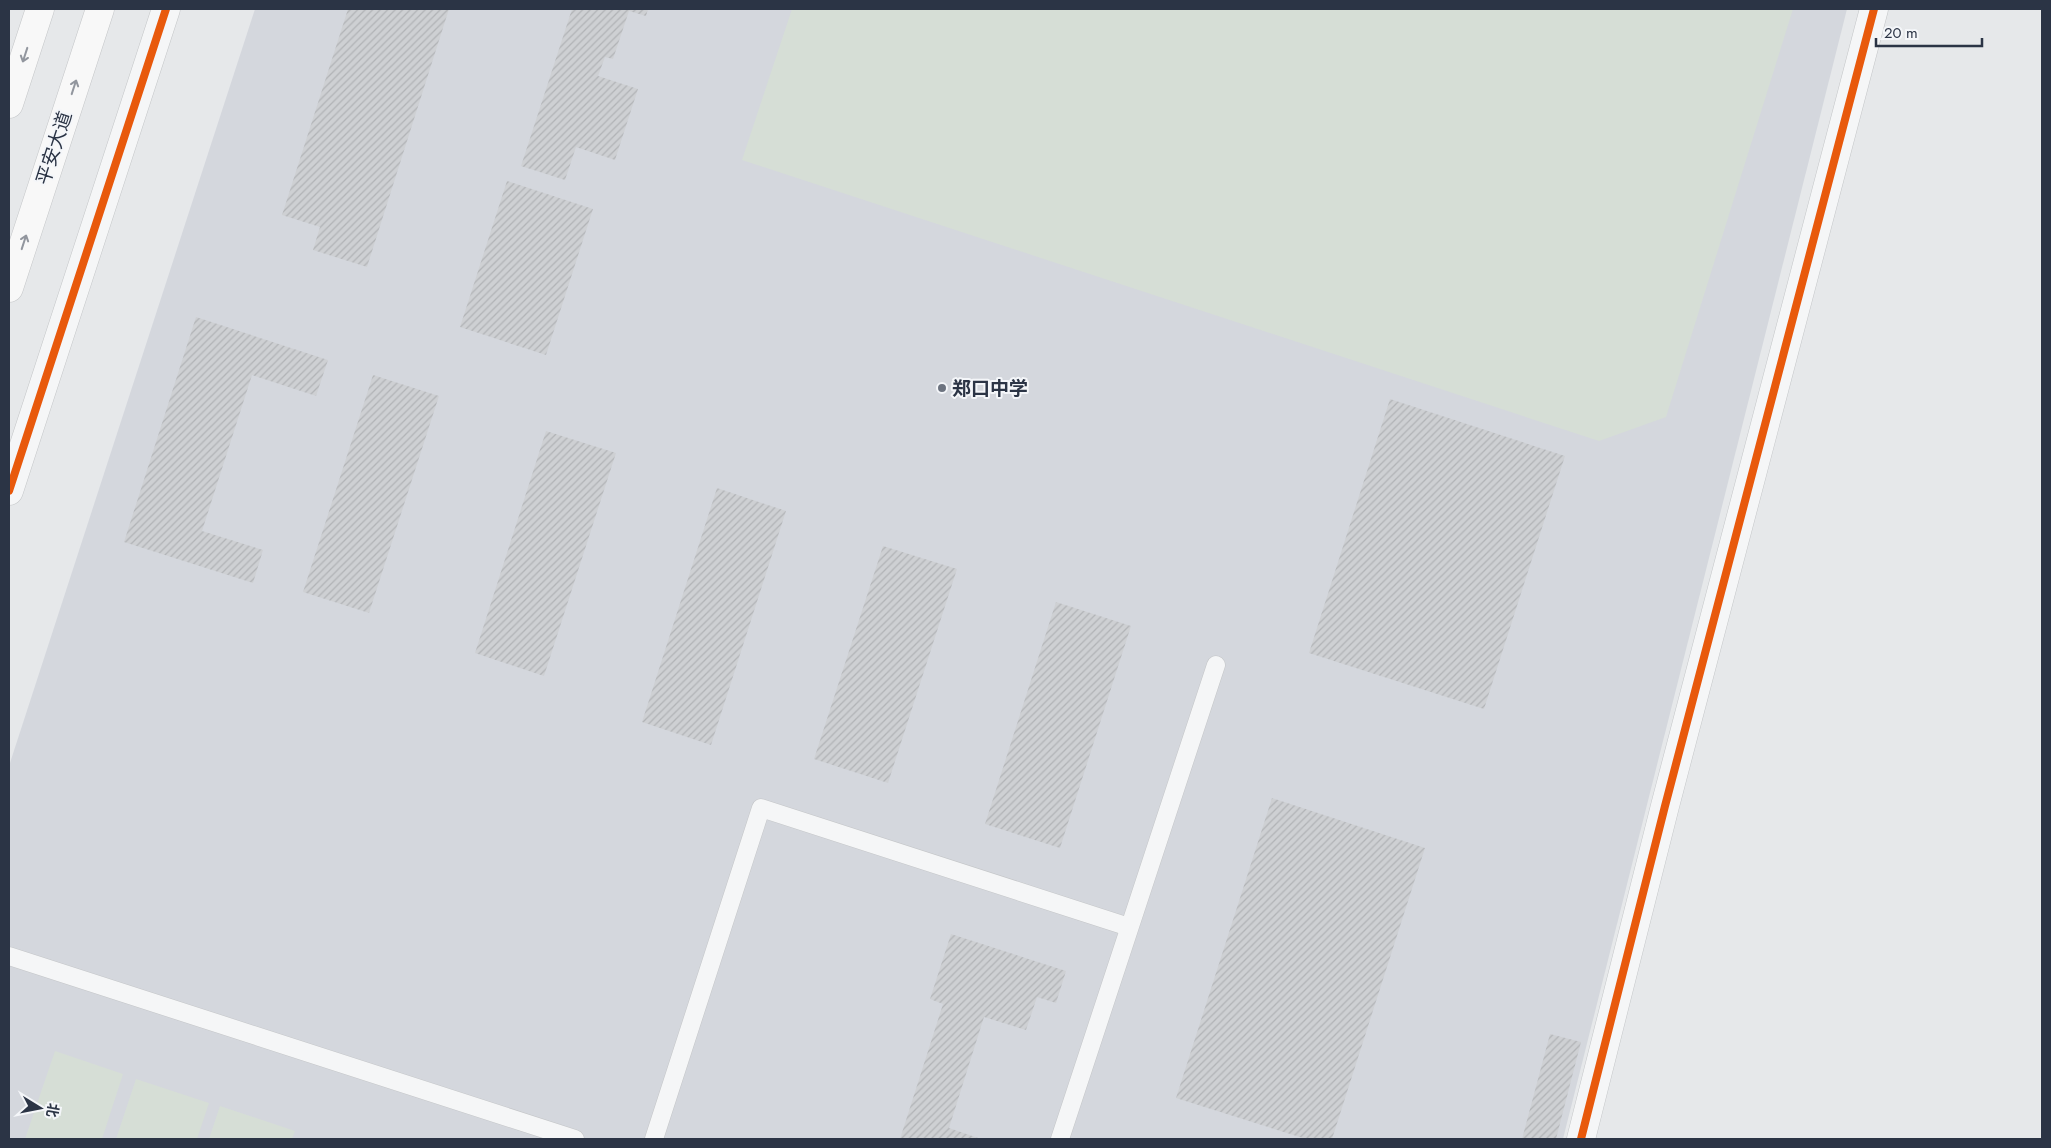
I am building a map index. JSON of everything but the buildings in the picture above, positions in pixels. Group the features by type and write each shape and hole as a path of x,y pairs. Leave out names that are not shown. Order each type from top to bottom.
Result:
{"main road":[{"path":"9,104 40,9"},
{"name":"平安大道","path":"9,288 100,9"}],"street":[{"path":"9,491 166,9"},
{"path":"1581,1139 1665,806 1874,9"}],"lane":[{"path":"1060,1139 1216,665"},
{"path":"654,1139 762,808 1129,927"},
{"path":"9,956 575,1139"}],"shaded area":[{"name":"郑口中学","path":"255,9 1847,9 1563,1139 9,1139 9,766"},
{"path":"792,9 1793,9 1666,417 1599,441 742,160"},
{"path":"55,1051 123,1074 102,1139 25,1139"},
{"path":"136,1079 209,1103 197,1139 116,1139"},
{"path":"220,1106 295,1131 292,1139 209,1139"}],"cycle path":[{"path":"9,491 166,9"},
{"path":"1581,1139 1665,806 1874,9"}],"place":[{"name":"郑口中学","path":"942,388"}]}
